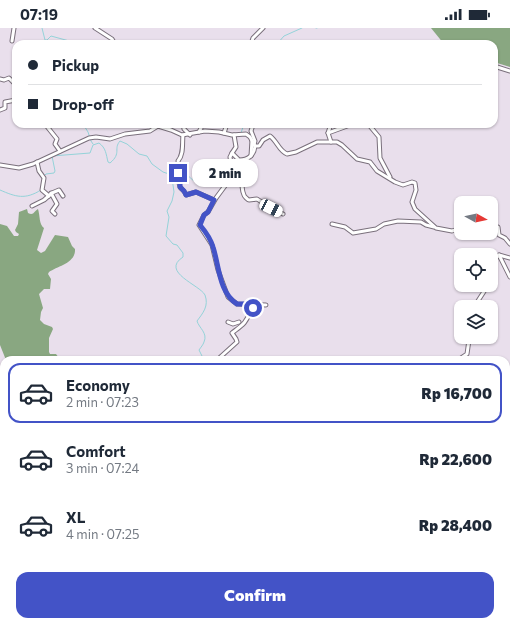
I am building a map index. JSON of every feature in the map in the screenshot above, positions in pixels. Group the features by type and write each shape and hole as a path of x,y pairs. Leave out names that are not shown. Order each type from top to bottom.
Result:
{"street":[{"path":"12,40 14,28"},
{"path":"95,28 113,40"},
{"path":"252,40 263,28"},
{"path":"498,67 510,70"},
{"path":"0,79 4,80 9,78 12,81"},
{"path":"0,110 5,108 5,102 12,101"},
{"path":"48,128 57,139 55,144 60,151"},
{"path":"0,165 20,168 91,138 110,139 128,133 150,131 154,128"},
{"path":"166,128 183,135 190,135 200,132 216,132 234,135 246,134 252,140 254,145"},
{"path":"184,128 190,135"},
{"path":"200,132 202,128"},
{"path":"224,133 226,128"},
{"path":"232,153 241,160 251,156 254,152 255,142 251,131 252,128"},
{"path":"330,128 328,134 331,142"},
{"path":"328,134 342,128"},
{"path":"371,128 378,136 380,158 390,178"},
{"path":"183,135 182,153 178,162 180,168 178,176 181,188 186,195 196,192 214,200"},
{"path":"234,135 236,147 230,159 234,172 238,174 240,178 244,195 248,200 258,199 283,214"},
{"path":"254,145 258,146 263,140 270,136 282,151 287,154 296,152 317,142 340,143 357,159 370,162 377,171 401,184 412,182 415,183 416,190 412,204 414,208 434,227"},
{"path":"251,156 252,140"},
{"path":"37,162 40,174 44,177 42,190 50,194 57,204 52,207 52,211 55,214"},
{"path":"234,172 214,200 208,212 204,215 200,225 212,245 218,270 228,297 237,304 266,305"},
{"path":"32,206 59,190 63,196"},
{"path":"332,224 346,228 353,233 376,229 384,224 398,221 421,222 426,225 454,230"},
{"path":"498,228 500,235 510,244"},
{"path":"499,255 510,258"},
{"path":"499,255 510,277"},
{"path":"477,300 485,290 493,285 493,262 499,255"},
{"path":"221,356 237,342 232,334 246,321 255,304"},
{"path":"228,322 233,324 238,322"},
{"path":"233,324 235,330"},
{"path":"464,356 467,354 468,344"}],"green space":[{"path":"431,28 510,28 510,67 498,63 498,40 441,40"},
{"path":"27,209 28,213 32,214 38,209 40,222 44,228 37,250 41,253 45,251 55,235 68,237 75,249 75,254 70,261 49,272 48,274 51,279 50,289 44,289 39,294 43,308 40,320 53,329 49,338 49,352 50,354 56,354 58,356 4,356 0,345 0,224 7,226 14,236 18,236 19,234 15,230 18,224 19,212"}],"waterway":[{"path":"42,28 45,40"},
{"path":"280,40 284,36 302,28"},
{"path":"47,40 51,36 66,40"},
{"path":"86,128 93,144"},
{"path":"241,133 243,128"},
{"path":"44,176 46,174 54,173 55,171 52,156 90,153 93,145 99,143 104,149 108,162 110,163 114,160 117,154 117,146 120,141 127,144 139,154 147,156 152,164 163,172 169,174 172,178 174,192 172,201 167,211 169,217 166,236 173,244 177,245 183,253 183,257 177,263 176,268 179,273 202,291 206,299 205,309 197,321 205,336 204,343 199,350 202,356"},
{"path":"169,174 177,170"},
{"path":"180,170 198,183 213,182 229,178"},
{"path":"0,190 16,196 30,195 41,190"}],"route":[{"path":"178,173 180,187 186,195 196,192 214,200 208,212 204,215 200,225 212,245 216,264 227,295 237,304 255,304 253,308"}]}
